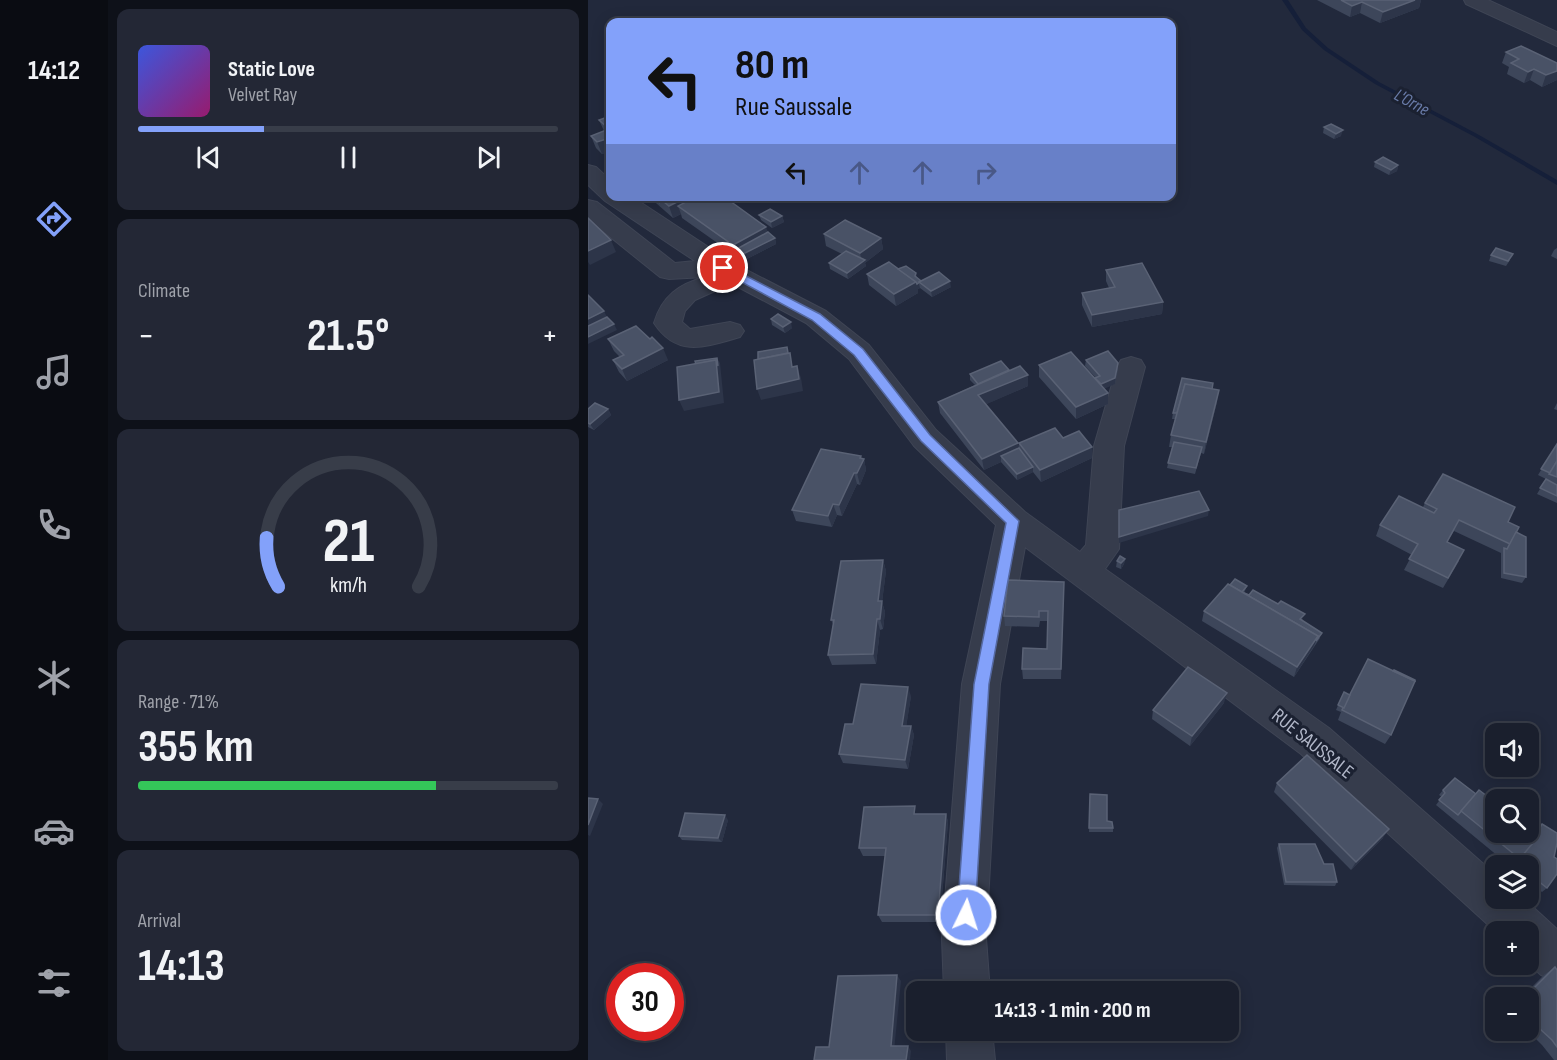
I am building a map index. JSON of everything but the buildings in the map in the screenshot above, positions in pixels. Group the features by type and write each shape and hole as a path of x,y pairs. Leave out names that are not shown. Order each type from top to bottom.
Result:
{"street":[{"path":"1473,0 1557,40"},
{"path":"588,172 606,189"},
{"name":"RUE SAUSSALE","path":"622,201 732,273 816,317 859,352 925,438 1013,521 1315,741 1545,946"},
{"path":"588,207 669,271 732,273"},
{"path":"730,331 685,339 676,333 668,322 670,310 678,300 732,273"},
{"path":"1083,573 1102,549 1109,446 1131,367"},
{"path":"966,981 964,939 981,684 1013,521"},
{"path":"970,1041 971,1060"}],"waterway":[{"name":"L'Orne","path":"1285,0 1304,29 1326,49 1377,83 1477,136 1557,183"}],"route":[{"path":"723,268 816,317 859,352 925,438 1013,521 981,684 966,915"}]}
